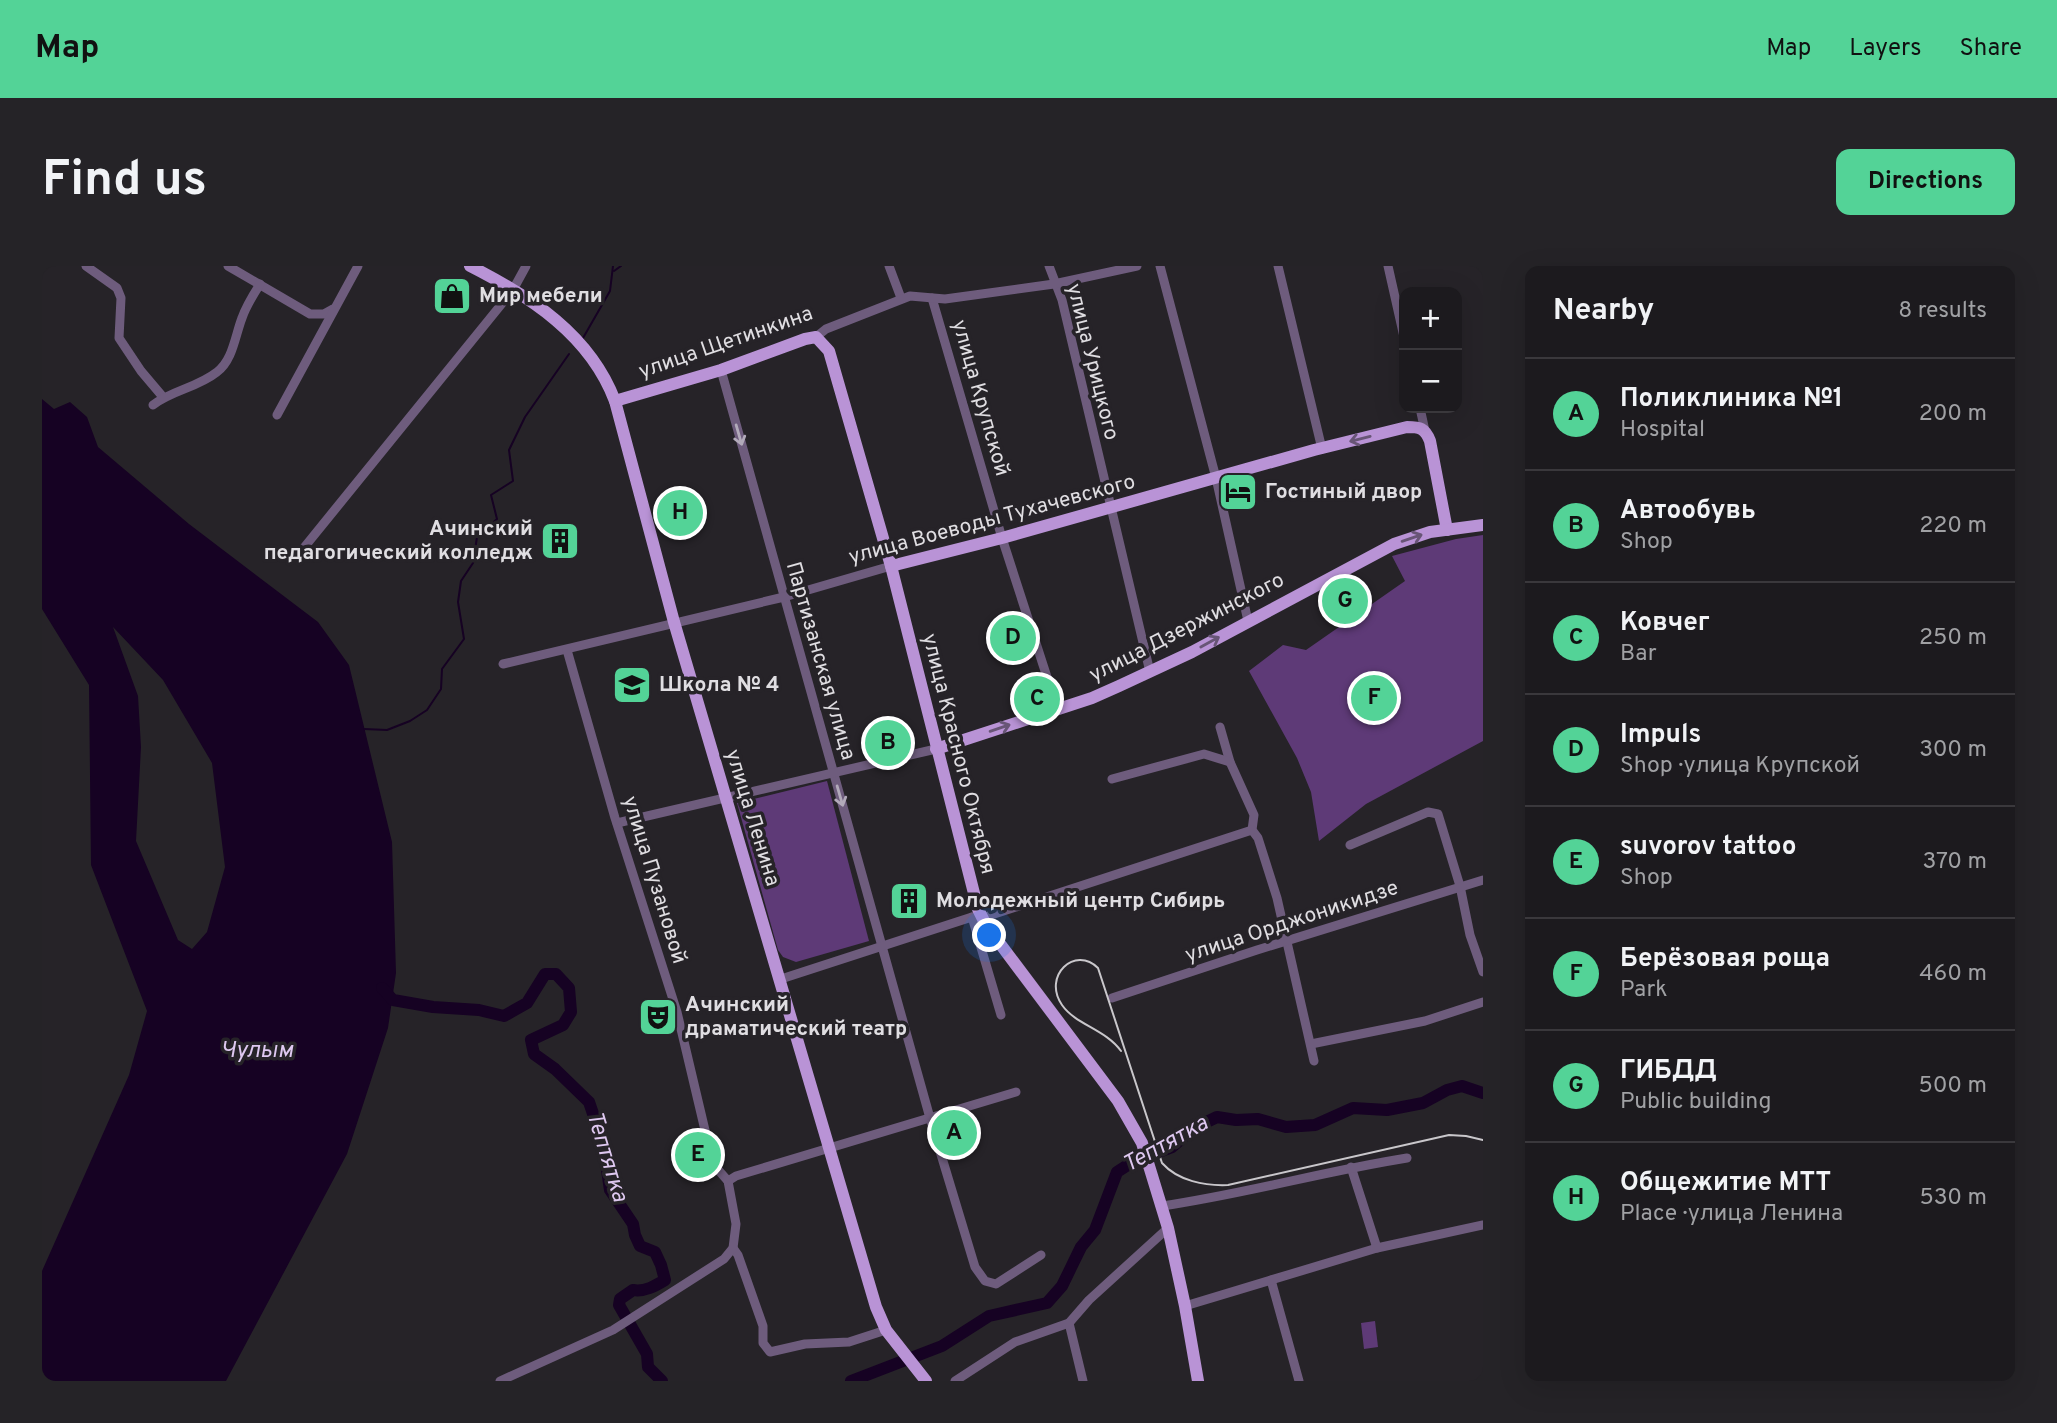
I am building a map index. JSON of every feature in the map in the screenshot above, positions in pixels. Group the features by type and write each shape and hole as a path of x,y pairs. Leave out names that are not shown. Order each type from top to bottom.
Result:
{"main road":[{"name":"улица Ленина","path":"470,266 514,288 580,344 600,369 615,401 674,622 876,1307 886,1330 926,1381"},
{"name":"улица Щетинкина","path":"615,401 720,370 816,337"},
{"name":"улица Красного Октября","path":"816,337 829,351 891,566 977,917 1118,1101 1142,1143 1168,1228 1198,1381"},
{"name":"улица Воеводы Тухачевского","path":"891,566 1407,427 1425,431"},
{"path":"1425,431 1430,440 1447,530"},
{"name":"улица Дзержинского","path":"936,750 1092,698 1150,672 1394,544 1430,532 1483,524"}],"street":[{"path":"86,266 117,288 121,298 119,338 163,397"},
{"path":"228,266 310,314 324,314 334,308"},
{"path":"276,415 358,266"},
{"path":"298,555 514,288 526,266"},
{"path":"889,266 901,298"},
{"name":"улица Урицкого","path":"1049,266 1062,300 1150,672"},
{"name":"улица Щетинкина","path":"816,337 826,329 901,298 916,296 945,299 1054,284 1137,266"},
{"path":"1160,266 1216,478 1248,621"},
{"path":"1278,266 1322,449"},
{"path":"1388,266 1399,315"},
{"path":"153,405 163,397 201,383 221,368 232,348 247,304 260,284"},
{"name":"улица Крупской","path":"932,298 1002,538 1057,708"},
{"name":"Партизанская улица","path":"720,370 930,1118 975,1267 985,1281 996,1284 1041,1255"},
{"path":"1421,413 1425,431"},
{"name":"улица Воеводы Тухачевского","path":"503,664 784,597 891,566"},
{"name":"улица Пузановой","path":"567,650 617,823 677,1012 713,1164 727,1181 736,1224 733,1248"},
{"path":"1220,727 1230,762 1254,815 1252,830 1258,838 1287,941 1314,1061"},
{"name":"улица Дзержинского","path":"617,823 936,750"},
{"path":"1112,779 1204,754 1230,762"},
{"path":"1350,845 1428,813 1438,814 1460,886 1470,935 1483,972"},
{"path":"781,979 1252,830"},
{"name":"улица Орджоникидзе","path":"1112,998 1483,880"},
{"path":"977,917 1002,1015"},
{"path":"1311,1044 1425,1021 1483,1002"},
{"path":"727,1181 736,1175 1016,1092"},
{"path":"1162,1206 1207,1200 1351,1167 1407,1158"},
{"path":"1351,1167 1377,1248"},
{"path":"1185,1306 1377,1248 1483,1225"},
{"path":"955,1381 1015,1342 1069,1323 1089,1300 1168,1228"},
{"path":"500,1381 638,1316 717,1264 733,1248 738,1255 763,1326 764,1343 769,1352 804,1344 849,1342 886,1330"},
{"path":"1272,1280 1299,1381"},
{"path":"1069,1323 1083,1381"}],"shaded area":[{"path":"1483,535 1483,741 1366,804 1319,841 1311,792 1297,758 1249,671 1283,645 1306,650 1405,581 1392,556 1456,539"},
{"path":"827,781 869,941 796,962 783,957 778,950 737,803"},
{"path":"1375,1321 1378,1347 1364,1349 1361,1323"}],"water":[{"name":"Чулым","path":"42,399 54,409 70,402 87,417 98,447 189,524 318,622 349,665 392,842 396,973 388,1028 347,1154 226,1381 42,1381 42,1271 129,1075 147,1011 91,865 89,685 42,609","holes":["113,627 163,680 212,763 225,867 207,932 192,949 178,940 136,841 141,747 138,696"]}],"waterway":[{"path":"583,338 610,291 613,266"},
{"path":"614,271 621,266"},
{"path":"364,729 387,730 410,721 427,710 441,689 442,669 464,639 458,602 461,581 473,563 477,537 497,519 491,495 513,481 509,450 525,417 569,354"},
{"name":"Тептятка","path":"382,988 393,1000 433,1007 479,1010 504,1016 527,1003 545,974 556,974 569,988 571,1012 563,1025 531,1040 534,1054 555,1069 589,1102 603,1143 610,1190 633,1224 640,1246 655,1252 661,1265 665,1280 646,1289 633,1290 620,1299 619,1305 647,1354 648,1367 662,1381"},
{"name":"Тептятка","path":"851,1381 942,1346 989,1316 1047,1303 1062,1286 1081,1247 1095,1230 1117,1172 1134,1161 1172,1147 1194,1128 1217,1117 1258,1119 1286,1127 1315,1125 1353,1108 1387,1110 1423,1103 1447,1090 1462,1086 1483,1093"}],"tram line":[{"path":"1121,1051 1107,1037 1075,1018 1062,1005 1056,984 1059,974 1071,962 1080,960 1098,968 1162,1163 1176,1174 1192,1181 1228,1185 1449,1135 1483,1140"}],"place":[{"name":"Мир мебели","path":"452,296"},
{"name":"Гостиный двор","path":"1238,492"},
{"name":"Общежитие МТТ","path":"680,513"},
{"name":"Ачинский педагогический колледж","path":"560,541"},
{"name":"ГИБДД","path":"1345,601"},
{"name":"Impuls","path":"1013,638"},
{"name":"Школа № 4","path":"632,685"},
{"name":"Берёзовая роща","path":"1374,698"},
{"name":"Ковчег","path":"1037,699"},
{"name":"Автообувь","path":"888,743"},
{"name":"Молодежный центр Сибирь","path":"909,901"},
{"name":"Ачинский драматический театр","path":"658,1017"},
{"name":"Поликлиника №1","path":"954,1133"},
{"name":"suvorov tattoo","path":"698,1155"}]}
